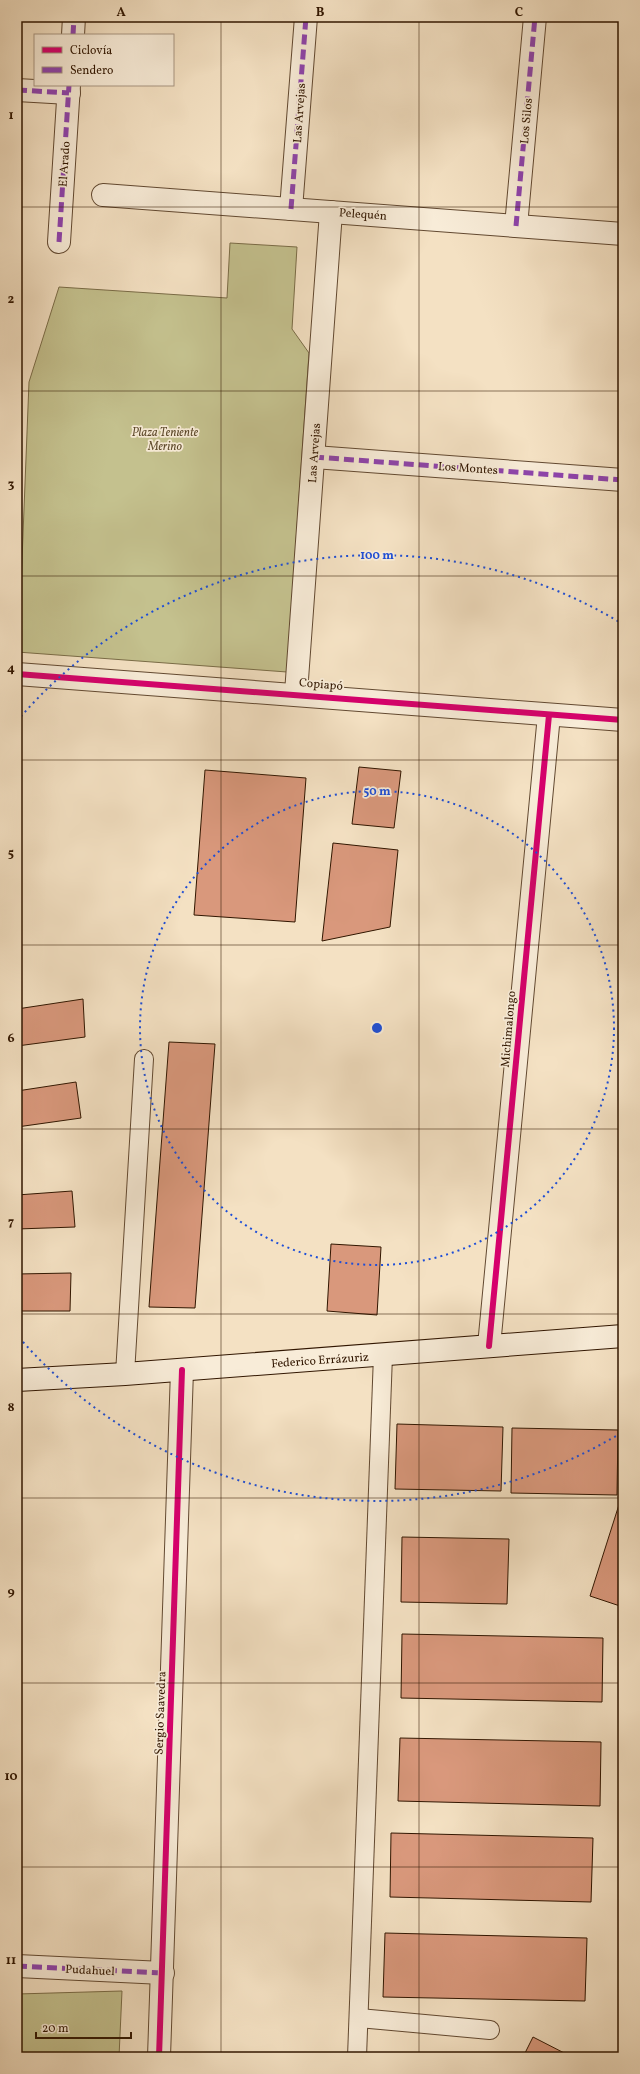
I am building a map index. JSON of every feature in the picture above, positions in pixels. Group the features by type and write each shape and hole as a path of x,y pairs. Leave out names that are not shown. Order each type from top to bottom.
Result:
{"street":[{"path":"73,34 74,17"},
{"name":"Las Arvejas","path":"291,209 306,17"},
{"name":"Los Silos","path":"516,226 535,17"},
{"path":"17,90 69,89"},
{"name":"El Arado","path":"58,242 69,89"},
{"name":"Pelequén","path":"103,195 623,234"},
{"name":"Las Arvejas","path":"296,694 331,212"},
{"name":"Los Montes","path":"314,457 623,480"},
{"name":"Copiapó","path":"17,674 623,720"},
{"name":"Michimalongo","path":"489,1346 549,714"},
{"name":"Federico Errázuriz","path":"17,1380 182,1370 623,1336"},
{"name":"Sergio Saavedra","path":"159,2057 182,1370"},
{"name":"Pudahuel","path":"17,1966 162,1973"}],"lane":[{"path":"125,1374 144,1059"},
{"path":"357,2057 382,1355"},
{"path":"359,2018 490,2030"}],"green space":[{"name":"Plaza Teniente Merino","path":"230,243 297,247 292,329 309,353 287,672 17,652 17,618 20,611 29,382 59,287 227,298"},
{"path":"122,1991 119,2057 17,2057 17,1994"}],"building":[{"path":"359,767 401,771 394,828 352,824"},
{"path":"205,770 306,778 295,922 194,915"},
{"path":"333,843 398,850 390,927 322,941"},
{"path":"83,999 85,1037 17,1046 17,1009"},
{"path":"169,1042 215,1044 195,1308 149,1307"},
{"path":"76,1082 81,1118 17,1127 17,1091"},
{"path":"72,1191 75,1227 17,1229 17,1195"},
{"path":"331,1244 381,1247 377,1315 327,1311"},
{"path":"71,1273 70,1311 17,1311 17,1274"},
{"path":"397,1424 503,1427 501,1491 395,1489"},
{"path":"512,1428 618,1430 617,1495 511,1493"},
{"path":"623,1492 623,1607 590,1596"},
{"path":"402,1537 509,1539 507,1604 401,1602"},
{"path":"402,1634 603,1638 602,1702 401,1698"},
{"path":"400,1738 601,1742 600,1806 398,1801"},
{"path":"391,1833 593,1838 591,1902 390,1897"},
{"path":"385,1933 587,1938 585,2001 383,1997"},
{"path":"533,2037 572,2057 523,2057"}],"marked path":[{"path":"73,34 74,17"},
{"path":"291,209 306,17"},
{"path":"516,226 535,17"},
{"path":"59,242 69,86"},
{"path":"17,90 69,93"},
{"path":"314,457 623,480"},
{"path":"17,1966 163,1973"}],"cycle path":[{"path":"17,674 623,720"},
{"path":"489,1346 549,715"},
{"path":"159,2057 182,1370"}]}
